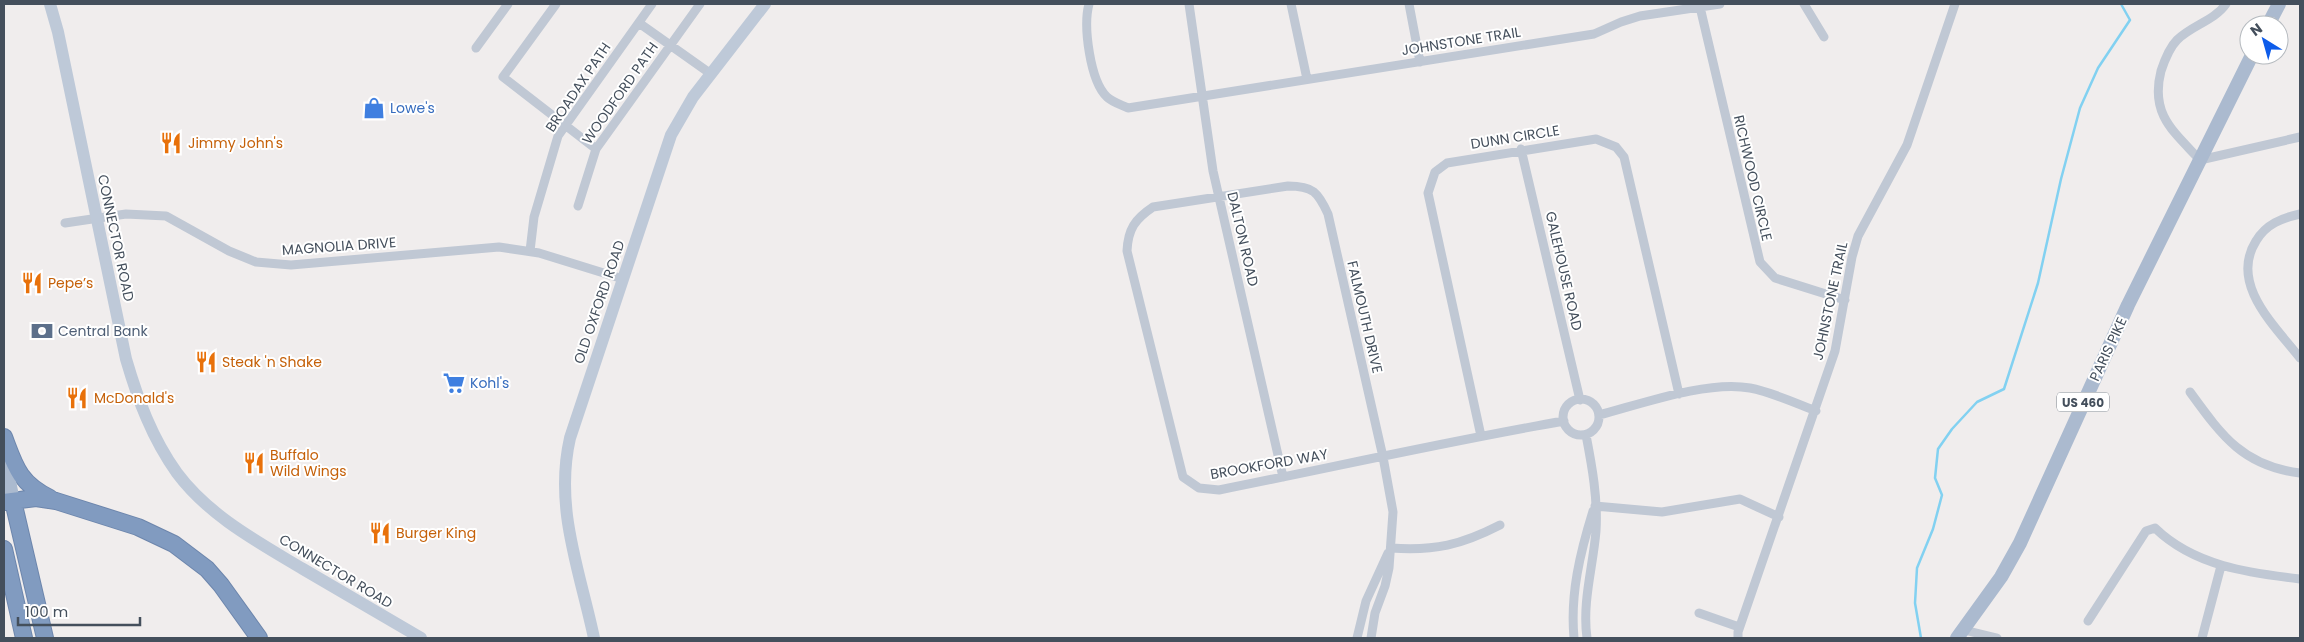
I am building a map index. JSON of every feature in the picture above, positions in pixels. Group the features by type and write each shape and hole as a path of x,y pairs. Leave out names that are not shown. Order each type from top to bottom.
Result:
{"highway":[{"path":"4,437 19,475 36,490 56,501"},
{"path":"45,638 9,502 36,498 56,501 138,527 174,544 202,564 217,579 259,638"},
{"path":"4,549 24,638"}],"main road":[{"name":"CONNECTOR ROAD","path":"50,4 58,32 126,359 132,381 151,430 178,474 206,505 241,531 421,638"},
{"name":"OLD OXFORD ROAD","path":"594,638 575,567 568,525 565,460 578,411 671,135 685,110 765,4"},
{"name":"PARIS PIKE","path":"1964,635 2020,542 2128,305 2247,65"},
{"path":"4,456 9,502"}],"street":[{"path":"476,48 508,4"},
{"path":"556,4 503,77 596,149"},
{"name":"BROADAX PATH","path":"530,251 531,230 558,136 652,4"},
{"name":"WOODFORD PATH","path":"578,206 596,149 700,4"},
{"name":"JOHNSTONE TRAIL","path":"1089,4 1086,13 1096,81 1108,98 1128,108 1594,34 1627,20 1720,4"},
{"name":"DALTON ROAD","path":"1188,4 1219,197 1283,477"},
{"path":"1291,4 1307,79"},
{"path":"1409,4 1420,62"},
{"path":"1804,4 1824,38"},
{"name":"JOHNSTONE TRAIL","path":"1738,638 1739,627 1816,411 1835,351 1852,257 1858,236 1907,145 1954,4"},
{"path":"2226,4 2217,14 2176,41 2163,65 2157,88 2159,105 2165,122 2200,160 2300,137"},
{"name":"RICHWOOD CIRCLE","path":"1700,7 1760,262 1774,278 1845,300"},
{"path":"639,23 711,74"},
{"name":"DUNN CIRCLE","path":"1481,436 1428,192 1435,172 1447,163 1521,149 1596,139 1616,147 1624,157 1679,394"},
{"name":"GALEHOUSE ROAD","path":"1521,149 1580,400"},
{"name":"FALMOUTH DRIVE","path":"1219,197 1288,186 1306,186 1320,197 1328,214 1383,457 1393,512 1391,548 1385,586 1375,613 1371,638"},
{"name":"BROOKFORD WAY","path":"1219,197 1153,207 1140,216 1131,227 1128,236 1127,251 1183,477 1199,488 1219,490 1481,436 1564,421"},
{"name":"MAGNOLIA DRIVE","path":"65,223 126,214 166,216 228,251 256,262 291,265 500,247 530,251 623,279"},
{"path":"2300,214 2282,218 2262,231 2250,250 2247,271 2250,286 2259,305 2300,358"},
{"path":"1599,415 1679,394 1724,387 1750,388 1816,411"},
{"path":"2190,392 2236,448 2252,458 2283,471 2300,473"},
{"path":"1580,400 1592,404 1599,415 1598,423 1593,431 1586,435 1574,434 1564,421 1565,411 1571,403 1580,400"},
{"path":"1586,435 1594,480 1595,506 1595,547 1586,606 1587,638"},
{"path":"1595,506 1662,512 1740,499 1779,517"},
{"path":"1574,638 1572,606 1574,583 1595,506"},
{"path":"1391,548 1412,550 1462,542 1500,525"},
{"path":"2088,621 2146,531 2155,528 2187,552 2221,566 2260,574 2300,579"},
{"name":"FALMOUTH DRIVE","path":"1357,638 1366,601 1391,548"},
{"path":"2202,638 2221,566"},
{"path":"1572,606 1586,606"},
{"path":"1699,613 1739,627"},
{"path":"1964,635 1997,638"}],"waterway":[{"path":"1921,638 1915,603 1917,568 1933,529 1942,495 1935,478 1938,449 1952,429 1977,402 2004,389 2038,283 2061,179 2080,108 2098,68 2130,20 2121,4"}],"place":[{"name":"Lowe's","path":"374,108"},
{"name":"Jimmy John's","path":"171,143"},
{"name":"Pepe’s","path":"32,283"},
{"name":"Central Bank","path":"42,331"},
{"name":"Steak 'n Shake","path":"206,362"},
{"name":"Kohl's","path":"454,383"},
{"name":"McDonald's","path":"77,398"},
{"name":"Buffalo Wild Wings","path":"254,463"},
{"name":"Burger King","path":"380,533"}]}
